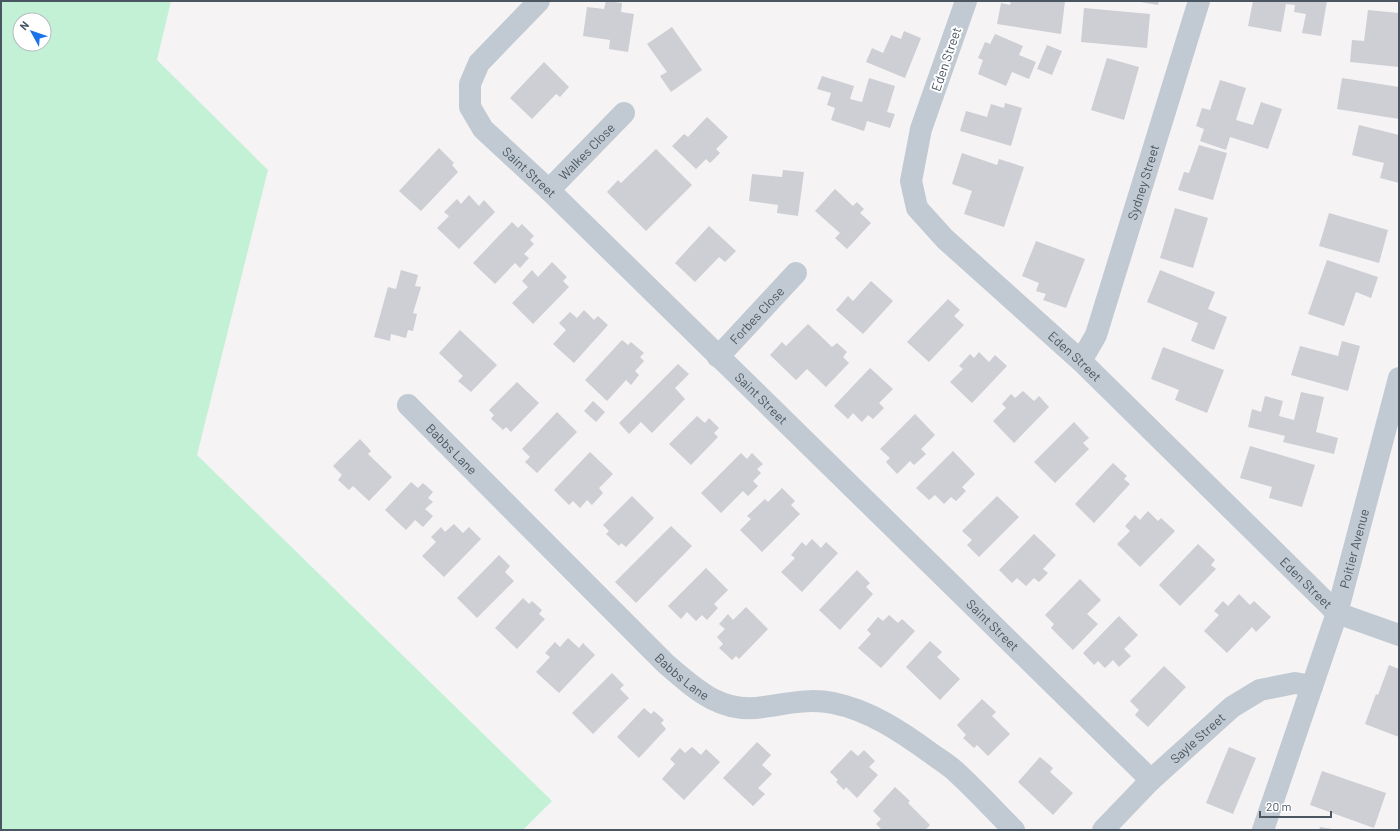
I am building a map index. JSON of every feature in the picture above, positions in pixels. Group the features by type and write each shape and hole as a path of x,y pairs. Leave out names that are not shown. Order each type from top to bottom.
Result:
{"street":[{"name":"Saint Street","path":"539,1 480,63 470,84 470,107 483,129 548,190 1151,780"},
{"name":"Eden Street","path":"966,1 921,129 911,181 917,208 945,239 1081,361 1337,613 1399,635"},
{"name":"Sydney Street","path":"1081,361 1096,335 1199,1"},
{"name":"Walkes Close","path":"548,190 624,113"},
{"name":"Forbes Close","path":"718,357 796,273"},
{"name":"Poitier Avenue","path":"1263,830 1337,613 1399,378"},
{"name":"Babbs Lane","path":"408,405 665,663 698,691 722,705 743,708 761,708 803,701 831,702 860,710 908,736 953,769 1014,830"},
{"name":"Sayle Street","path":"1103,830 1151,780 1232,707 1260,690 1295,683 1312,686"}],"green space":[{"path":"1,1 171,1 157,60 268,170 197,455 552,801 523,830 1,830"}],"building":[{"path":"606,1 622,3 621,12 634,14 628,52 609,49 610,40 583,36 587,7 604,9"},
{"path":"1011,1 1065,1 1061,34 997,24 1001,3 1010,5"},
{"path":"1135,1 1159,1 1158,5"},
{"path":"1253,1 1327,1 1321,36 1302,33 1306,14 1294,12 1295,5 1286,4 1281,32 1248,26"},
{"path":"1084,8 1150,14 1147,48 1081,42"},
{"path":"1368,10 1399,13 1399,67 1350,62 1352,40 1364,41"},
{"path":"672,27 702,70 671,92 660,76 667,72 647,44"},
{"path":"904,31 921,38 905,78 866,62 872,48 883,53 891,35 901,39"},
{"path":"995,34 1023,46 1019,55 1036,62 1029,79 1012,72 1006,86 978,74 983,60 978,58 985,42 990,44"},
{"path":"1047,45 1062,51 1052,75 1037,69"},
{"path":"1107,58 1139,67 1124,120 1091,110"},
{"path":"544,62 569,87 560,97 556,94 532,119 510,98"},
{"path":"822,76 854,86 850,99 862,102 869,78 895,86 887,112 895,114 890,128 867,121 864,131 831,120 835,108 827,105 831,93 817,89"},
{"path":"1342,78 1399,87 1399,119 1337,109"},
{"path":"1220,80 1246,88 1236,120 1253,125 1261,102 1282,109 1268,149 1230,137 1226,150 1200,141 1204,129 1196,126 1202,108 1210,110"},
{"path":"1005,103 1022,108 1011,146 960,131 966,111 987,117 991,104 1004,108"},
{"path":"707,117 728,137 716,149 720,153 710,163 706,159 696,169 672,146 684,134 688,137"},
{"path":"1359,125 1399,135 1399,183 1380,178 1384,163 1352,155"},
{"path":"1199,145 1227,153 1213,200 1178,190 1184,172 1189,173"},
{"path":"439,148 454,163 452,165 458,172 421,211 399,191"},
{"path":"656,149 692,185 646,231 607,192 618,180 621,183"},
{"path":"962,153 997,165 999,159 1024,167 1004,227 964,214 972,191 952,184"},
{"path":"783,170 804,172 798,216 777,213 778,205 749,201 752,174 782,177"},
{"path":"835,189 853,206 857,202 864,209 860,213 871,223 847,249 835,238 840,233 815,211"},
{"path":"469,195 479,206 484,200 495,212 459,249 437,228 449,216 444,212 457,199 461,204"},
{"path":"1175,208 1208,218 1193,268 1160,258"},
{"path":"1329,213 1388,230 1379,263 1319,246"},
{"path":"512,222 518,228 522,224 534,236 530,240 534,244 524,254 529,258 520,268 515,263 495,284 473,263"},
{"path":"709,226 736,251 725,262 719,257 695,282 675,263"},
{"path":"1036,241 1085,259 1066,308 1043,300 1046,294 1036,291 1039,283 1022,276"},
{"path":"1327,260 1378,277 1371,298 1356,292 1344,326 1308,314"},
{"path":"552,262 567,277 563,281 569,287 533,324 512,303 528,287 522,281 532,270 538,277"},
{"path":"401,270 418,275 415,286 421,287 413,313 417,314 413,331 408,330 406,338 391,334 390,341 374,337 388,287 396,289"},
{"path":"1160,270 1215,292 1208,309 1227,317 1214,350 1191,341 1198,323 1147,302"},
{"path":"871,281 893,301 863,334 836,310 848,296 853,301"},
{"path":"948,299 960,310 954,316 964,325 929,362 907,342"},
{"path":"584,310 594,320 598,316 608,325 574,363 553,344 566,330 559,323 570,312 577,318"},
{"path":"808,324 832,347 837,343 847,352 843,357 849,363 826,387 807,369 796,380 770,355 782,342 786,346"},
{"path":"460,330 497,365 471,392 458,381 463,376 439,353"},
{"path":"622,340 628,345 631,342 644,353 640,357 644,361 635,371 639,375 631,385 626,380 607,401 585,380"},
{"path":"1342,341 1360,346 1348,391 1291,375 1300,346 1338,356"},
{"path":"1163,347 1224,370 1207,413 1175,400 1179,390 1151,379"},
{"path":"979,352 989,362 995,355 1007,366 972,403 950,382 963,369 959,366 970,354 974,358"},
{"path":"678,364 689,374 675,388 685,399 652,433 641,422 629,434 619,423"},
{"path":"870,368 893,389 879,403 884,408 873,419 868,415 862,422 853,413 848,419 834,406"},
{"path":"517,382 539,403 511,432 506,427 503,430 491,419 494,415 489,410"},
{"path":"1023,391 1034,401 1039,396 1049,407 1014,443 993,421 1006,408 1002,404 1011,394 1015,398"},
{"path":"1301,392 1324,397 1316,432 1338,438 1334,454 1283,442 1285,436 1248,427 1252,409 1261,412 1265,396 1283,401 1279,416 1294,420"},
{"path":"593,401 605,412 596,422 584,411"},
{"path":"557,412 577,432 537,473 525,462 530,457 522,449"},
{"path":"915,414 935,435 921,449 926,454 914,465 910,461 897,474 886,462 890,458 880,449"},
{"path":"697,416 705,423 709,418 719,428 714,433 718,437 691,465 669,444"},
{"path":"1074,422 1089,438 1083,443 1089,449 1055,483 1034,462"},
{"path":"360,439 371,451 368,454 392,477 369,501 353,486 349,490 338,480 342,475 333,466"},
{"path":"1250,446 1315,465 1302,507 1269,498 1272,487 1240,478"},
{"path":"953,451 975,474 962,487 966,491 956,501 951,497 944,504 935,495 929,500 916,488"},
{"path":"590,452 613,474 599,488 603,493 592,505 587,500 580,508 573,501 569,505 554,490"},
{"path":"741,453 747,459 752,453 763,464 757,469 761,473 753,481 758,486 748,496 743,491 721,513 701,493"},
{"path":"1113,463 1127,476 1124,479 1130,484 1094,523 1075,504"},
{"path":"411,482 418,488 423,483 433,492 428,498 433,502 425,509 433,516 423,527 415,520 406,530 385,510"},
{"path":"782,488 795,501 791,505 800,514 762,552 740,530 751,519 747,516 765,499 768,502"},
{"path":"632,496 654,518 626,547 621,543 619,546 606,534 609,531 603,525"},
{"path":"997,496 1019,517 979,557 967,545 972,540 962,531"},
{"path":"1148,511 1158,521 1161,518 1175,531 1140,567 1117,544 1130,531 1125,526 1135,515 1140,520"},
{"path":"454,524 463,533 469,527 481,539 444,577 422,556 436,542 431,537 441,527 445,532"},
{"path":"671,526 692,546 636,603 615,582"},
{"path":"1034,534 1056,555 1043,569 1048,573 1039,582 1034,578 1026,586 1017,578 1012,583 999,570"},
{"path":"812,539 821,548 826,542 838,553 802,592 781,572 795,558 791,555 802,542 806,546"},
{"path":"1198,544 1215,560 1211,565 1216,569 1180,606 1159,585"},
{"path":"499,555 510,566 505,572 514,581 477,618 457,598"},
{"path":"706,568 728,590 714,604 718,608 707,620 702,615 696,621 687,612 681,619 668,606"},
{"path":"857,570 870,583 866,587 873,594 840,630 819,610"},
{"path":"1080,579 1101,600 1087,614 1098,624 1073,650 1051,628 1054,624 1045,615"},
{"path":"1239,594 1250,605 1254,601 1271,617 1256,632 1252,627 1227,653 1204,631 1219,615 1214,611 1223,601 1228,606"},
{"path":"523,598 529,604 532,601 542,610 539,614 545,619 517,649 495,628"},
{"path":"746,607 768,629 739,659 736,656 732,660 719,648 723,644 717,637 725,629 719,624 728,614 733,620"},
{"path":"889,615 898,623 902,619 915,631 881,668 858,648 871,634 867,630 878,617 883,621"},
{"path":"1119,616 1138,635 1124,649 1131,656 1119,667 1113,660 1105,668 1098,661 1094,665 1083,653"},
{"path":"568,638 579,648 583,643 595,655 559,693 536,672 550,657 545,653 555,642 560,647"},
{"path":"930,641 942,652 937,657 960,679 940,700 906,667"},
{"path":"1389,665 1399,669 1399,737 1365,724"},
{"path":"1164,666 1186,687 1148,727 1135,715 1139,710 1130,701"},
{"path":"612,673 624,685 620,689 629,698 593,734 572,713"},
{"path":"982,699 996,712 992,716 1010,734 988,756 977,745 974,748 963,738 966,735 957,725"},
{"path":"644,708 651,714 654,711 664,720 661,723 666,729 639,758 617,737"},
{"path":"757,742 771,755 762,765 772,774 758,788 765,794 753,806 723,778"},
{"path":"692,747 701,755 706,749 720,762 684,800 662,779 675,764 670,759 680,748 685,753"},
{"path":"1229,747 1256,758 1233,814 1206,803"},
{"path":"851,750 858,756 864,750 875,761 869,767 878,775 857,798 846,787 844,790 836,782 838,780 830,772"},
{"path":"1040,757 1053,768 1050,772 1073,793 1053,815 1018,782"},
{"path":"1322,771 1386,793 1374,828 1310,805"},
{"path":"895,787 910,801 908,803 930,825 925,830 882,830 876,824 881,819 873,811"},
{"path":"1320,827 1332,829 1319,830"}]}
